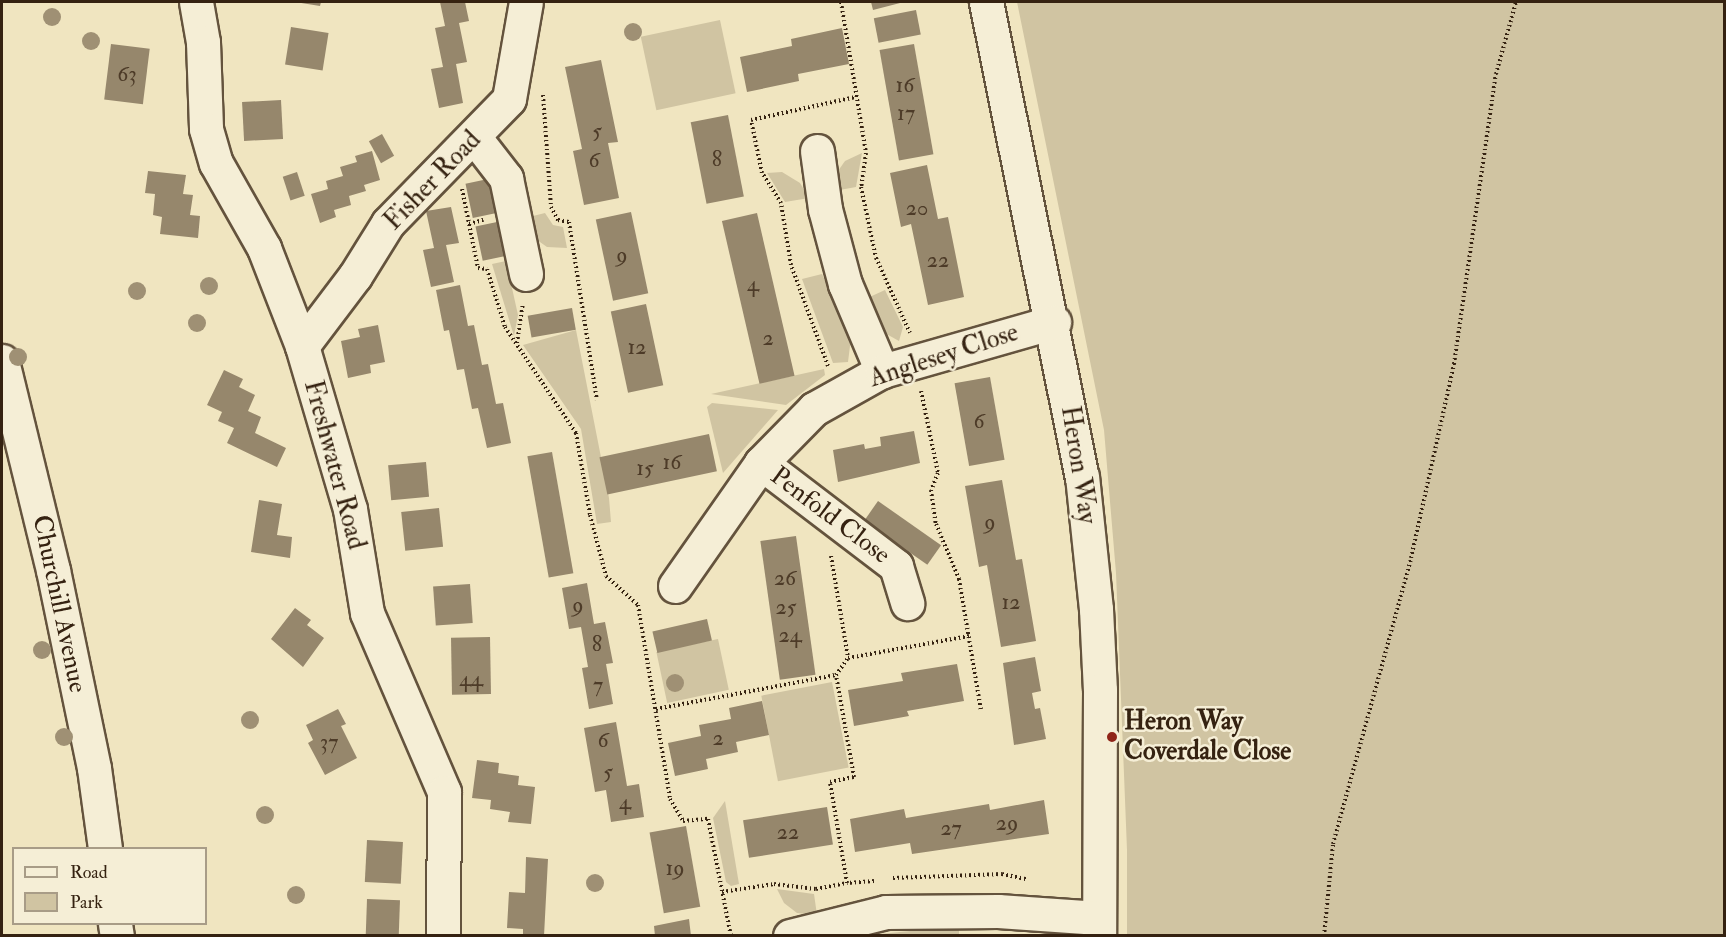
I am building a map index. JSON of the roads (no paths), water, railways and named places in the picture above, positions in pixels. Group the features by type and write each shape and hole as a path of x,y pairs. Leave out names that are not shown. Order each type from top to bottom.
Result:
{"street":[{"name":"Freshwater Road","path":"196,2 203,42 206,129 216,163 264,248 302,346 350,508 367,613 444,792 443,936"},
{"name":"Fisher Road","path":"302,346 355,276 388,223 475,138 509,99 525,2"},
{"name":"Heron Way","path":"986,2 1054,322 1082,476 1096,609 1102,756 1099,927"},
{"path":"475,138 506,178 526,274"},
{"path":"817,151 825,209 845,284 882,370"},
{"name":"Anglesey Close","path":"675,586 761,464 814,409 882,370 1054,322"},
{"name":"Churchill Avenue","path":"2,361 53,570 94,768 105,847"},
{"name":"Penfold Close","path":"761,464 896,566 907,603"},
{"path":"790,936 886,912 998,911 1099,927"}],"place":[{"name":"Heron Way Coverdale Close","path":"1112,737"}]}
